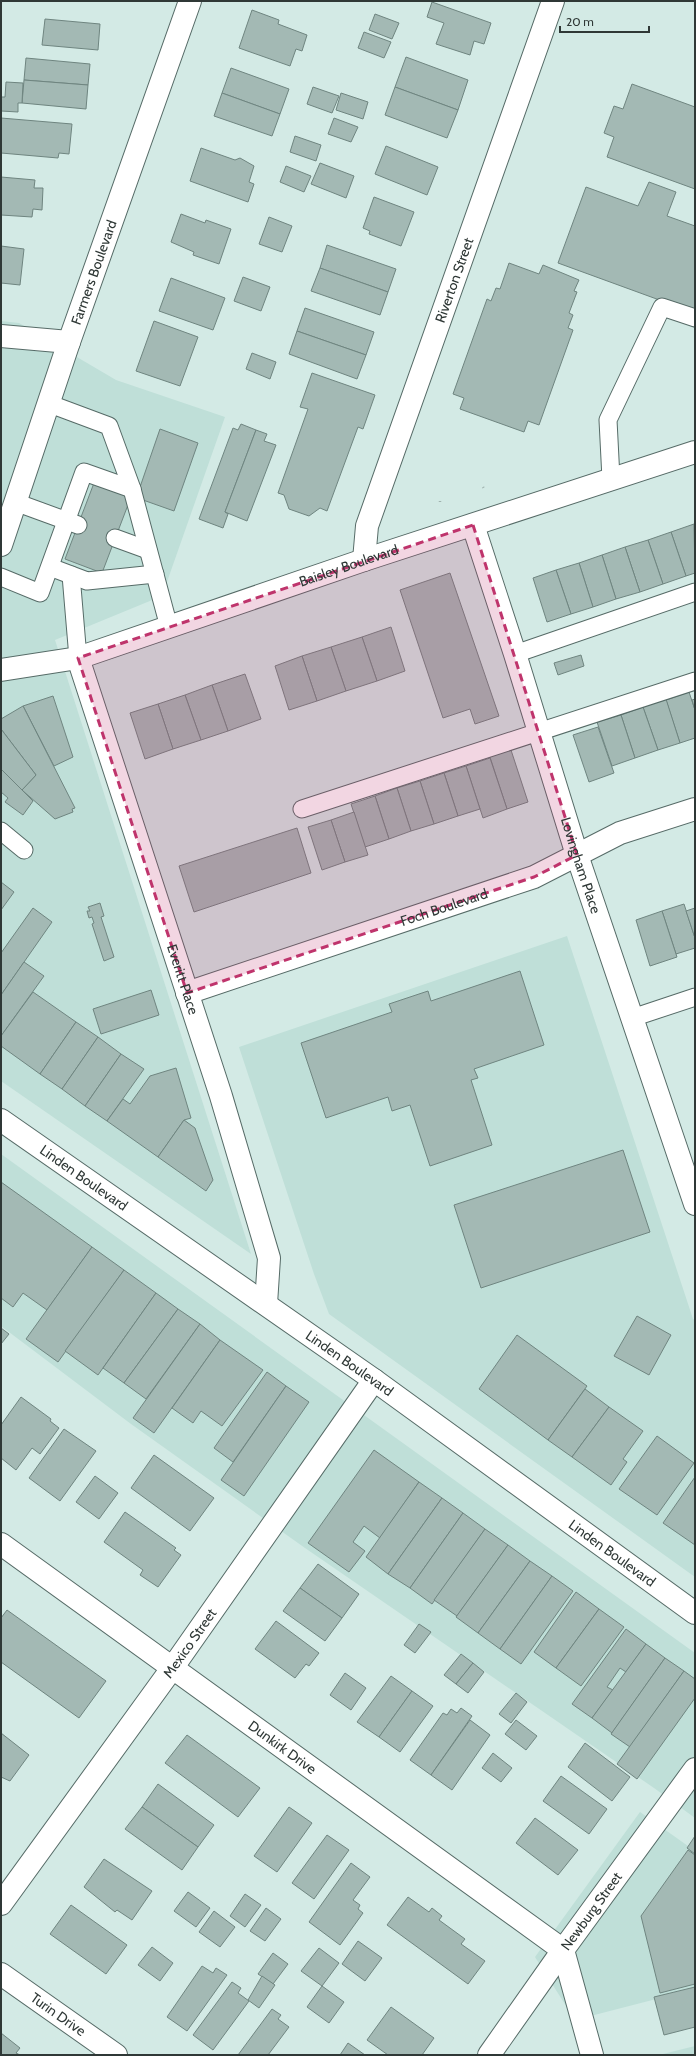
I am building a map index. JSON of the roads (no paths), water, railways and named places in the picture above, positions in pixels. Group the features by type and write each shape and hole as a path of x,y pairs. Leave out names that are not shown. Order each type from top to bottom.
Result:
{"street":[{"name":"Farmers Boulevard","path":"1,545 50,404 69,342 190,1"},
{"name":"Riverton Street","path":"364,560 367,526 553,1"},
{"path":"1,336 69,342"},
{"name":"Baisley Boulevard","path":"1,670 78,658 364,560 695,452"},
{"name":"Lovingham Place","path":"472,525 515,654 578,855 695,1204"},
{"name":"Everitt Place","path":"78,658 222,1096 268,1258 266,1304"},
{"name":"Foch Boulevard","path":"187,993 534,877 620,833 695,809"},
{"name":"Linden Boulevard","path":"1,1120 374,1380 695,1613"},
{"name":"Mexico Street","path":"1,1904 173,1667 374,1380"},
{"name":"Dunkirk Drive","path":"1,1544 563,1950"},
{"name":"Newburg Street","path":"489,2055 563,1950 695,1769"},
{"path":"563,1950 592,2055"},
{"name":"Turin Drive","path":"1,1974 116,2055"}],"lane":[{"path":"611,479 608,420 662,306 695,318"},
{"path":"50,404 109,426 132,489 169,627"},
{"path":"1,578 40,593 50,567 72,523 84,472 132,489"},
{"path":"15,502 72,523"},
{"path":"115,538 148,550"},
{"path":"50,567 87,580 155,574"},
{"path":"71,575 78,658"},
{"path":"515,654 695,592"},
{"path":"302,808 695,680"},
{"path":"1,831 24,850"},
{"path":"632,1018 695,997"}]}
